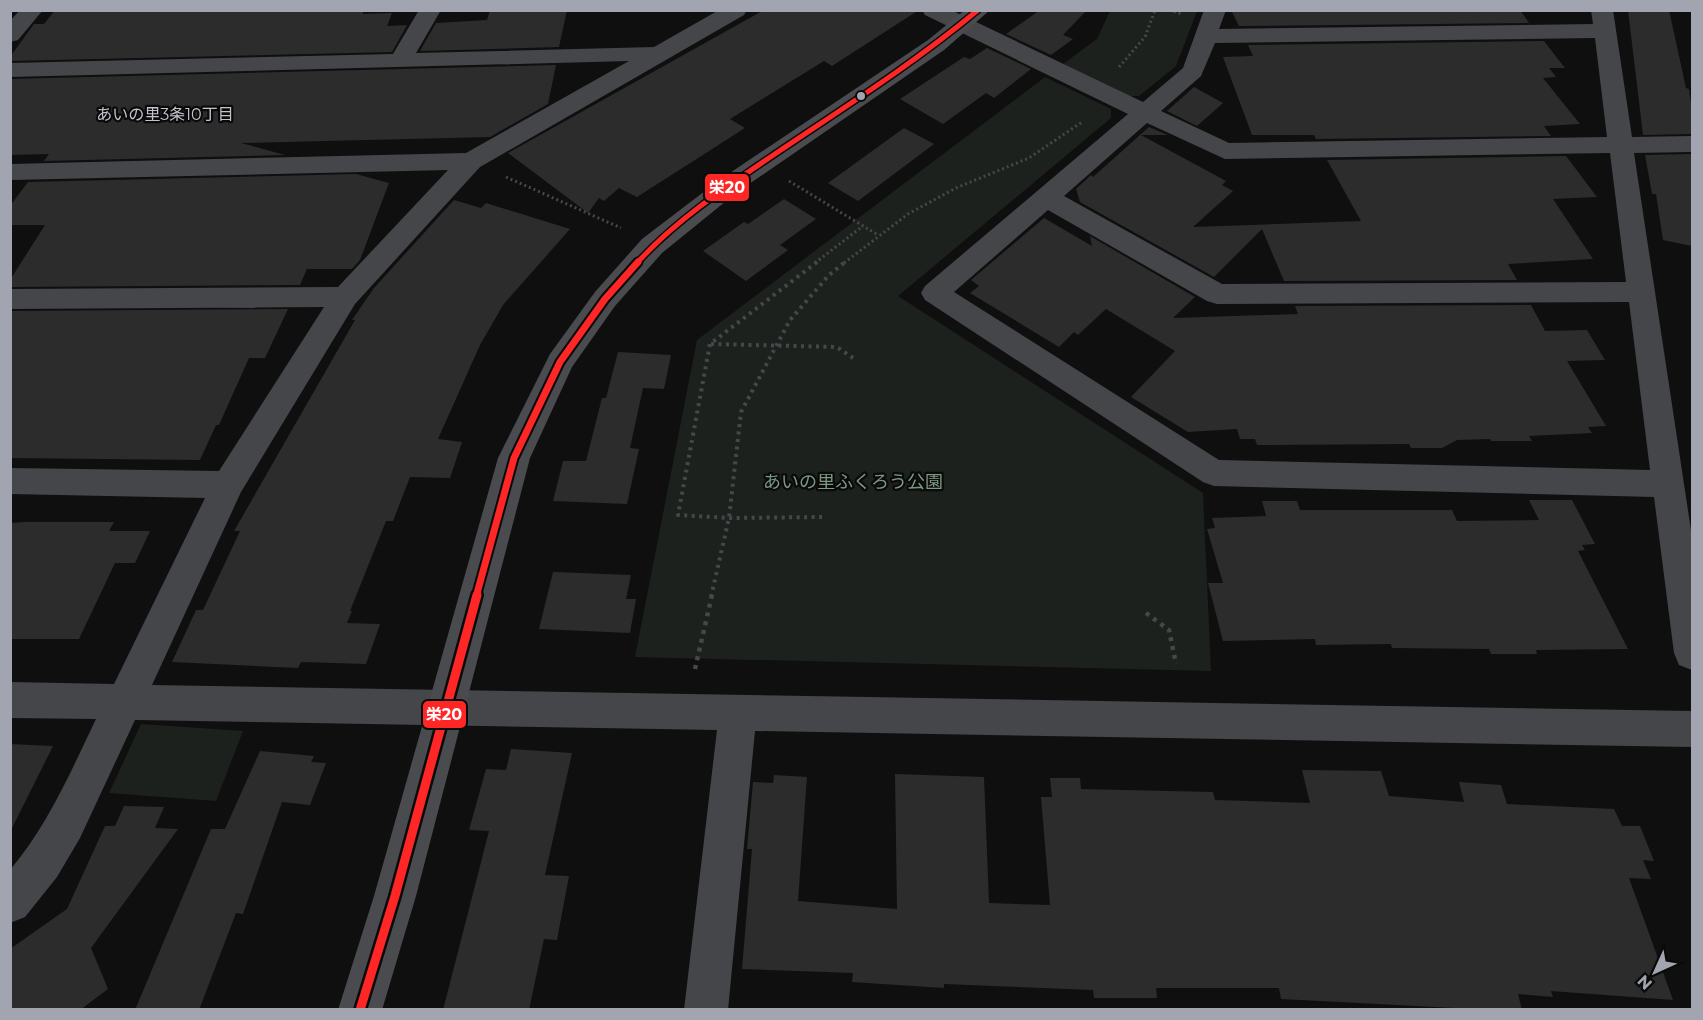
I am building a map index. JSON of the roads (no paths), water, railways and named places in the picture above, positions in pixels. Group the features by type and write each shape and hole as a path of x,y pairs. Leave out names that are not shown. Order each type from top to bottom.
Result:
{"street":[{"path":"10,35 32,10"},
{"path":"402,60 430,10"},
{"path":"10,902 43,864 66,824 228,485 345,297 471,161 736,10"},
{"path":"933,10 970,18 1114,99 1225,151 1692,144"},
{"path":"360,1010 395,896 514,458 560,362 605,299 652,246 727,187 927,51 970,18"},
{"path":"1668,484 1214,472 935,293 1193,72 1211,23 1603,21 1692,653"},
{"path":"10,70 658,54"},
{"path":"10,172 471,161"},
{"path":"1046,198 1217,294 1641,292"},
{"path":"10,299 345,297"},
{"path":"10,481 228,485"},
{"path":"10,700 1692,729"},
{"path":"706,1010 738,714"}],"district":[{"name":"あいの里3条10丁目","path":"165,114"}],"park label":[{"name":"あいの里ふくろう公園","path":"853,482"}]}
